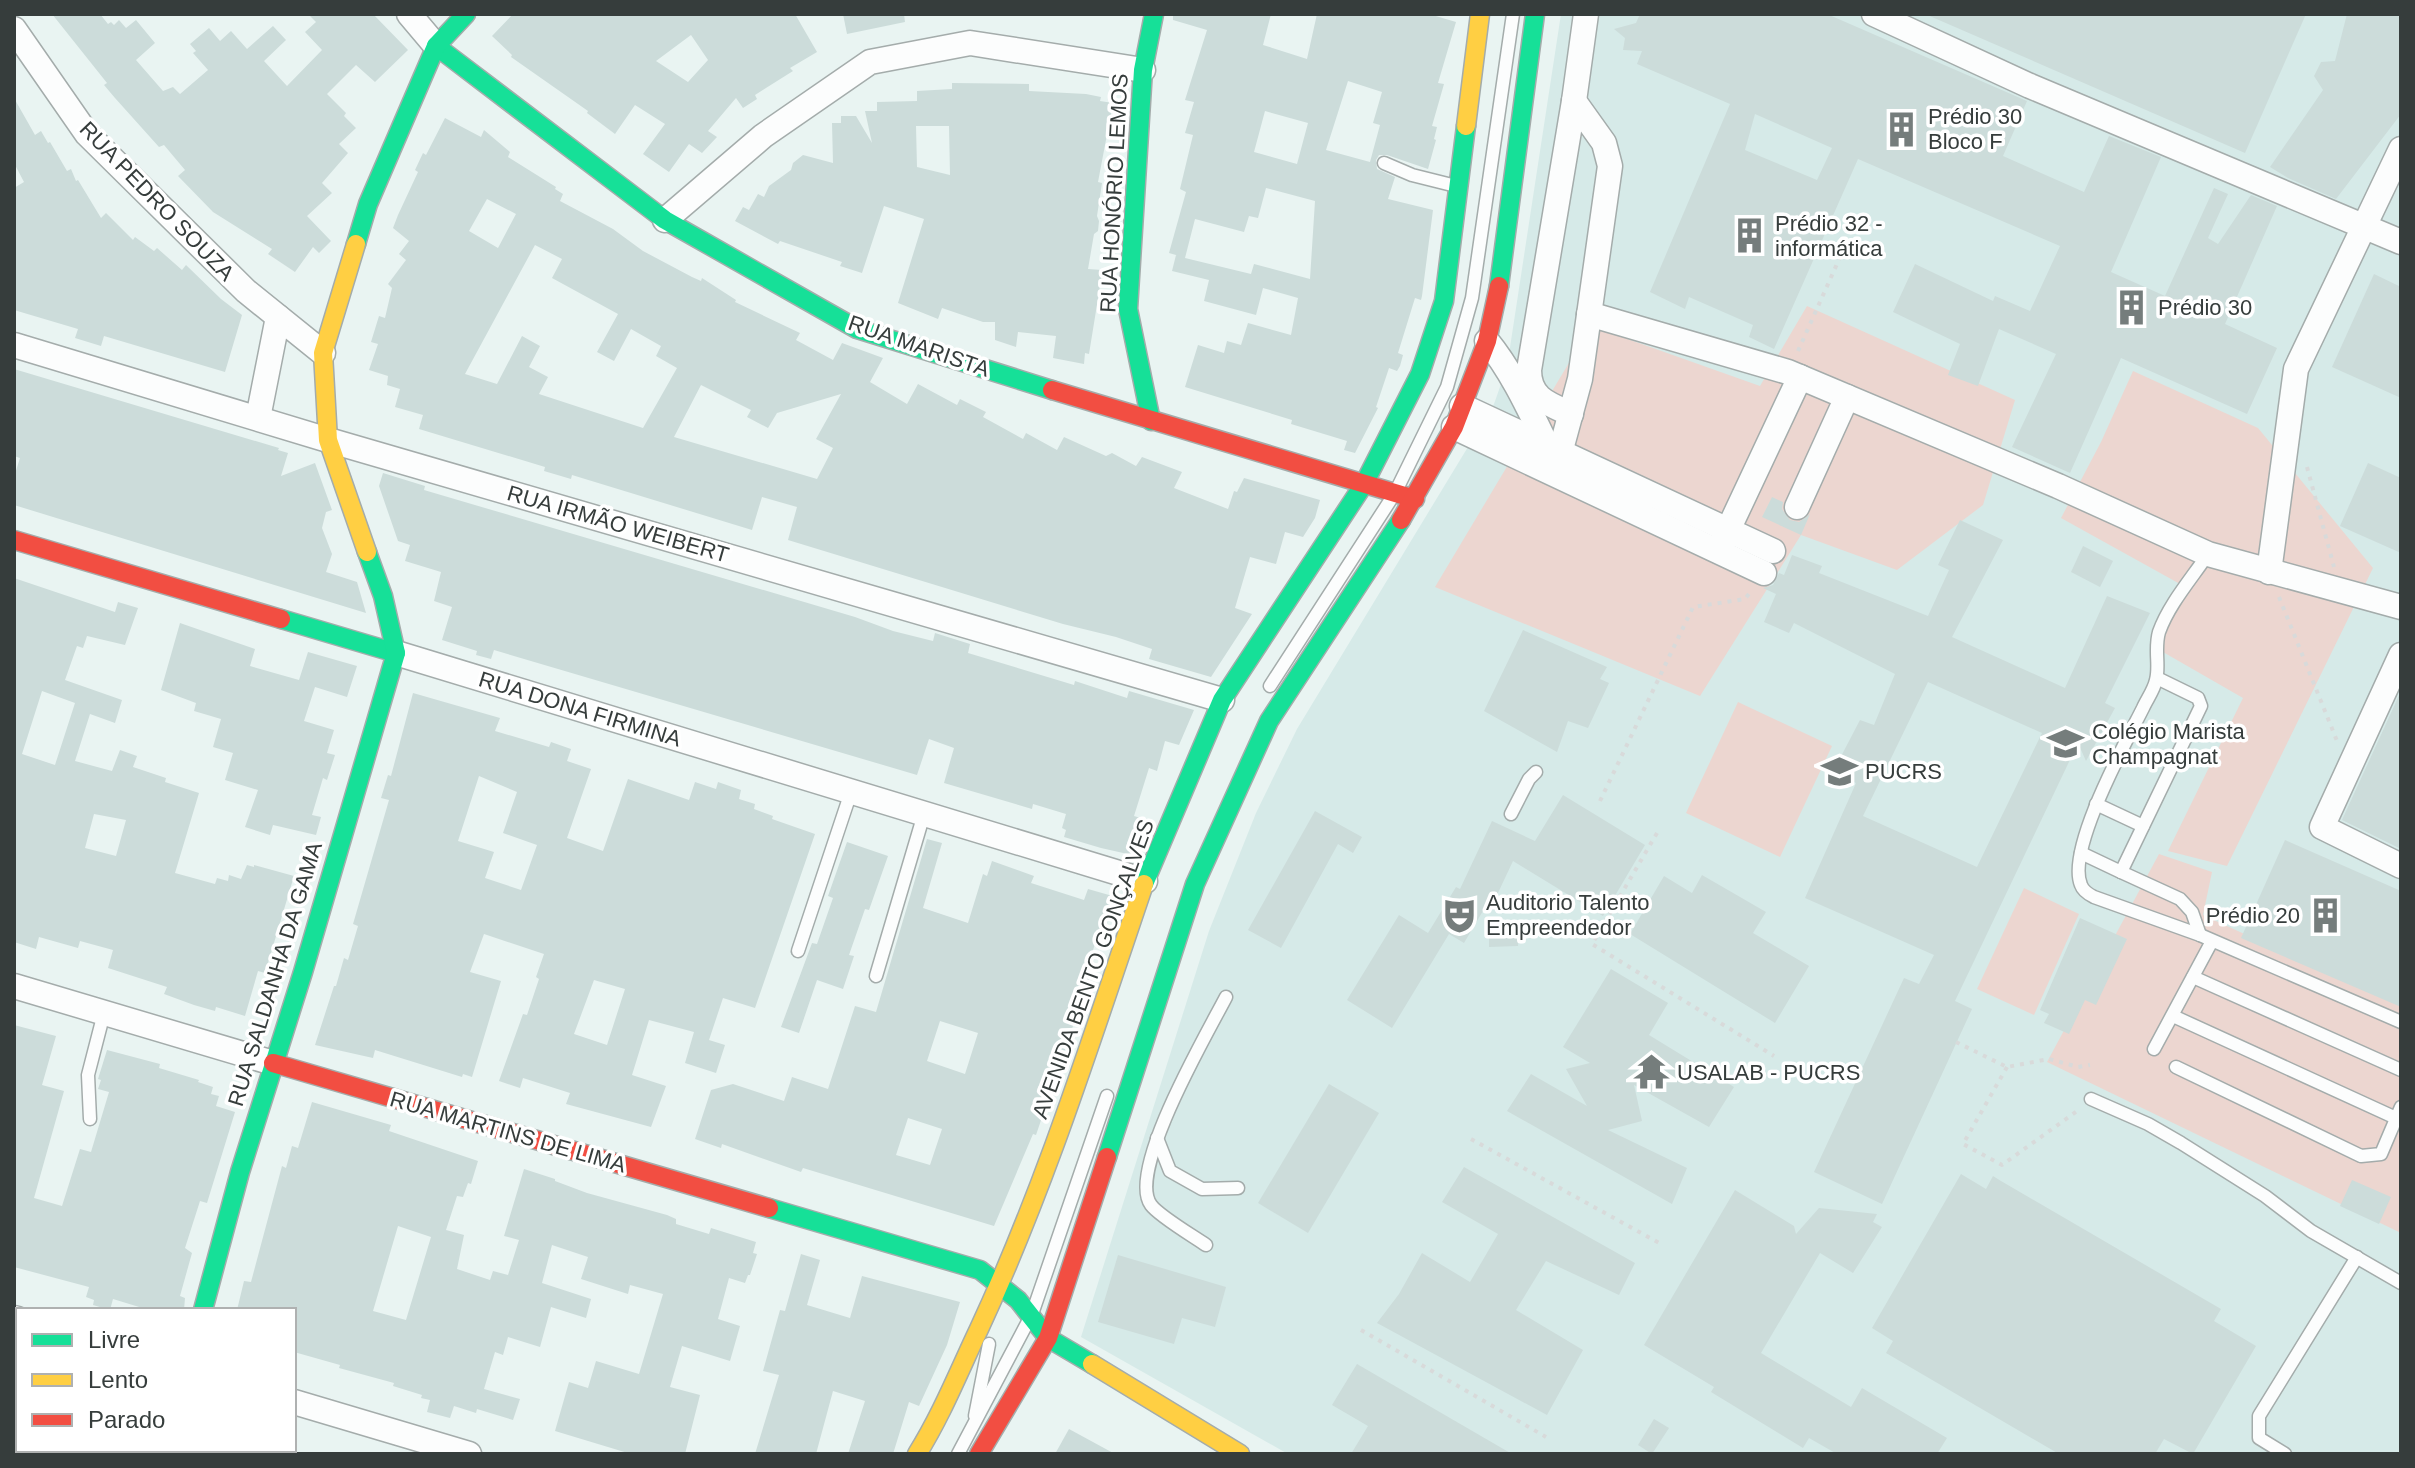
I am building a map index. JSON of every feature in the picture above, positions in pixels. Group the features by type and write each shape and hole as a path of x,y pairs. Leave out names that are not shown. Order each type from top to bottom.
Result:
{"street":[{"name":"RUA MARISTA","path":"409,14 436,46 665,220 857,329 1415,499"},
{"path":"396,653 383,596 328,440 323,353 368,204 436,46 466,14"},
{"name":"RUA HONÓRIO LEMOS","path":"1151,421 1128,309 1143,70 1154,14"},
{"name":"AVENIDA BENTO GONÇALVES","path":"917,1454 932,1430 1001,1281 1049,1164 1145,881 1222,700 1364,484 1420,374 1444,301 1480,14"},
{"path":"979,1454 1048,1338 1195,884 1269,721 1415,499 1458,416 1487,341 1500,281 1535,14"},
{"path":"1571,414 1536,395 1529,383 1529,370 1586,14"},
{"path":"1874,14 2030,86 2401,242"},
{"name":"RUA PEDRO SOUZA","path":"14,29 87,134 246,291 323,353"},
{"path":"665,220 763,136 870,62 970,43 1143,70"},
{"path":"1539,448 1571,414 1580,379 1610,166 1604,143 1574,101"},
{"path":"2269,572 2296,369 2401,149"},
{"path":"1589,314 1794,374 2058,486 2208,554 2401,607"},
{"path":"258,418 278,317"},
{"path":"1487,341 1505,363 1520,390 1539,448 1723,541"},
{"name":"RUA IRMÃO WEIBERT","path":"14,345 328,440 1222,700"},
{"path":"1723,541 1794,374"},
{"path":"1797,507 1847,397"},
{"path":"1458,416 1539,448 1769,562"},
{"name":"RUA DONA FIRMINA","path":"14,540 1145,881"},
{"name":"RUA SALDANHA DA GAMA","path":"204,1308 240,1172 303,972 396,653"},
{"path":"2401,655 2322,827 2401,866"},
{"name":"RUA MARTINS DE LIMA","path":"14,986 980,1270 1001,1281"},
{"path":"1001,1281 1032,1314 1048,1338 1240,1454"},
{"path":"296,1403 469,1454"}],"lane":[{"path":"1261,698 1395,493 1447,387 1472,298 1513,14"},
{"path":"1384,163 1412,175 1459,187"},
{"path":"1364,484 1415,451"},
{"path":"1415,451 1415,499"},
{"path":"2208,554 2159,632 2155,652 2157,678 2096,804 2081,853 2078,869 2080,883 2085,892 2206,938 2401,1022"},
{"path":"2121,872 2201,706 2198,698 2157,678"},
{"path":"1511,814 1529,779 1536,772"},
{"path":"798,951 851,792"},
{"path":"2096,804 2143,826"},
{"path":"876,976 924,814"},
{"path":"2081,853 2180,899 2192,912 2206,938 2193,977 2154,1049"},
{"path":"2193,977 2401,1070"},
{"path":"1206,1245 1150,1205 1144,1184 1157,1138 1226,997"},
{"path":"90,1119 88,1075 104,1013"},
{"path":"2173,1016 2399,1112 2381,1154 2361,1156 2176,1067"},
{"path":"958,1454 1032,1314 1112,1079"},
{"path":"2091,1099 2148,1124 2181,1143 2265,1196 2311,1231 2401,1283"},
{"path":"1157,1138 1170,1171 1202,1189 1238,1188"},
{"path":"2285,1454 2259,1438 2259,1416 2357,1257"},
{"path":"973,1430 1001,1281"},
{"path":"973,1430 1048,1338"}],"path":[{"path":"1794,374 1841,255"},
{"path":"2303,452 2340,590"},
{"path":"1600,801 1693,607 1745,599 1769,562"},
{"path":"2269,572 2349,769"},
{"path":"1657,833 1592,944 1774,1056"},
{"path":"1956,1042 2007,1067 2049,1059 2078,1067 2090,1065"},
{"path":"2007,1067 1963,1144 2002,1165 2091,1099"},
{"path":"1471,1139 1661,1244"},
{"path":"1361,1330 1546,1437"}],"shaded area":[{"name":"PUCRS","path":"1561,14 2401,14 2401,1454 1288,1454 1081,1337 1209,931 1256,813 1297,729 1494,404 1507,367"},
{"path":"1807,306 2015,400 1983,505 1897,570 1801,535 1700,696 1435,587 1591,326 1760,386"},
{"path":"2133,371 2258,428 2373,568 2227,866 2168,851 2243,698 2156,648 2180,584 2061,518 2101,442"},
{"path":"1738,702 1832,746 1780,857 1686,813"},
{"path":"2159,854 2212,872 2203,915 2401,1006 2401,1233 2047,1062"},
{"path":"2024,888 2079,914 2034,1015 1977,989"}],"building":[{"path":"52,14 100,14 108,24 111,22 114,25 119,20 126,28 136,20 155,43 136,60 163,91 173,87 180,94 208,70 193,53 196,51 190,44 209,28 220,41 231,31 247,49 273,26 286,40 264,61 287,86 322,50 305,32 316,22 308,14 373,14 408,50 375,82 356,65 327,94 356,128 339,144 348,153 322,183 332,193 307,216 331,241 319,253 313,247 295,272 268,254 272,249 213,212 178,176 185,170 164,145 159,147 115,98 104,85 107,83"},
{"path":"513,14 795,14 817,52 790,68 793,71 755,95 757,99 743,108 736,98 708,131 717,137 702,153 689,144 669,172 643,154 665,124 635,105 615,134 588,111 511,57 492,36","holes":["691,35 708,60 688,82 656,61"]},
{"path":"843,14 904,14 905,22 847,34"},
{"path":"1173,14 1271,14 1263,45 1307,59 1317,14 1429,14 1456,22 1438,83 1444,84 1432,126 1437,127 1436,140 1428,169 1387,155 1379,155 1376,160 1377,169 1395,177 1388,199 1433,210 1422,296 1421,300 1415,298 1398,353 1403,355 1400,366 1397,371 1389,368 1378,408 1355,453 1344,450 1347,441 1291,424 1292,420 1185,387 1198,345 1224,353 1227,341 1241,345 1248,323 1291,335 1298,298 1263,288 1256,315 1204,301 1209,280 1172,271 1176,255 1169,253 1186,192 1180,189 1193,135 1185,133 1194,102 1185,100 1207,30 1173,20","holes":["1348,81 1382,92 1373,123 1380,125 1370,162 1326,150","1265,111 1308,123 1297,164 1254,152","1266,188 1315,201 1310,279 1254,264 1251,274 1185,258 1195,219 1244,232 1249,216 1258,218"]},
{"path":"1640,14 1827,14 2027,101 2003,156 2084,192 2109,136 2161,157 2111,272 2165,296 2214,188 2228,194 2208,238 2218,244 2251,195 2277,206 2225,324 2277,348 2247,414 2121,358 2070,473 2012,447 2056,354 1999,329 1978,386 1948,375 1960,344 1893,312 1915,264 1993,301 1995,296 2030,311 2060,246 1858,159 1774,349 1749,337 1753,325 1689,297 1685,309 1650,292 1730,104 1637,64 1642,51 1623,50 1625,38 1614,29 1636,23","holes":["1755,114 1832,148 1817,180 1745,150"]},
{"path":"1925,14 2306,14 2245,153"},
{"path":"2347,14 2401,14 2401,114 2336,199 2270,167 2323,90 2314,76 2321,62 2335,61"},
{"path":"952,83 1029,84 1029,91 1086,94 1113,103 1098,182 1102,183 1098,231 1094,234 1088,269 1102,270 1101,280 1089,354 1085,353 1084,364 1053,358 1056,336 1018,332 1016,347 995,340 995,322 983,322 942,308 938,319 898,303 924,219 884,206 862,273 840,266 842,262 780,241 778,244 735,221 743,207 749,210 758,194 764,197 769,186 791,170 793,163 803,155 833,163 832,123 841,123 841,116 856,116 872,143 865,111 877,111 877,102 917,101 917,91 952,89","holes":["916,126 949,126 950,175 917,167"]},
{"path":"14,98 35,135 41,131 50,142 101,218 106,213 133,240 135,237 154,251 157,248 182,270 186,265 242,315 225,372 104,336 101,346 75,338 78,329 14,310 14,188 24,182 14,163"},
{"path":"445,118 481,137 484,130 510,152 508,157 556,187 563,194 560,201 613,229 643,251 692,277 701,281 702,278 735,302 800,333 796,340 833,360 842,343 883,358 870,382 907,404 918,384 957,405 960,399 986,412 983,417 1023,439 1026,433 1057,450 1064,437 1106,456 1112,453 1136,466 1142,457 1182,472 1174,488 1228,509 1234,491 1237,492 1244,478 1320,500 1315,518 1303,537 1285,532 1276,564 1250,557 1235,608 1252,614 1211,677 1149,659 1152,649 1116,637 1063,624 788,540 797,507 762,497 752,530 572,475 571,479 544,471 545,467 419,429 423,415 395,407 400,389 387,385 388,376 369,370 378,344 371,342 379,316 385,318 392,288 388,284 406,260 399,254 409,241 393,228 418,172 415,170 423,153 426,155","holes":["487,199 516,214 498,248 469,231","535,245 562,259 552,278 618,314 597,352 614,361 631,329 661,346 656,356 677,368 643,428 539,394 548,377 529,367 540,346 522,336 497,384 465,374","701,385 751,410 747,417 768,428 777,413 841,394 816,439 833,448 817,479 674,437"]},
{"path":"2374,274 2401,287 2401,398 2332,367"},
{"path":"14,369 279,448 288,453 281,476 315,463 332,510 326,512 322,528 332,554 326,572 357,582 366,613 14,505 14,477 20,458 14,456"},
{"path":"2368,463 2401,478 2401,553 2340,526"},
{"path":"383,473 425,486 424,490 855,617 893,631 933,641 935,633 970,644 968,653 1074,685 1075,681 1127,698 1129,691 1194,710 1179,745 1165,741 1157,771 1149,768 1134,816 1147,820 1132,855 1101,848 1064,837 1066,830 1062,828 1066,814 1033,804 1032,809 944,783 954,748 929,739 917,775 494,650 491,659 476,655 477,651 442,640 452,607 434,601 441,572 405,561 410,545 398,541 379,486"},
{"path":"1772,497 1783,502 1782,509 1790,520 1799,522 1810,514 1801,535 1762,517"},
{"path":"1960,520 2003,540 1952,637 2065,688 2107,596 2150,613 2105,703 2115,708 2086,761 2078,743 1955,1001 1972,1009 1882,1204 1814,1172 1904,978 1919,984 1934,955 1805,898 1856,783 1850,780 1853,771 1837,764 1860,720 1874,725 1895,674 1794,623 1789,633 1764,622 1776,594 1763,588 1773,585 1779,573 1784,575 1792,555 1822,566 1819,573 1928,616 1949,570 1938,565","holes":["1928,682 2042,733 1977,867 1863,816"]},
{"path":"2083,546 2113,561 2100,587 2071,572"},
{"path":"14,578 115,612 118,602 138,608 125,645 87,636 83,648 77,646 65,680 122,700 115,723 90,714 75,761 112,771 120,750 137,756 133,767 199,793 175,873 215,884 217,878 228,881 229,875 241,879 247,865 254,865 294,876 265,973 258,971 245,1016 216,1007 215,1011 194,1005 164,994 167,987 108,968 113,950 80,941 78,948 39,937 36,949 14,942","holes":["42,691 75,703 55,765 22,754","94,814 126,820 116,856 85,848"]},
{"path":"180,623 255,649 250,666 299,680 308,652 357,666 347,697 315,687 304,721 334,730 327,753 335,755 327,780 323,778 312,815 321,817 316,835 273,825 270,835 245,827 258,790 225,780 233,753 213,747 221,719 194,711 196,703 161,690"},
{"path":"1523,630 1607,667 1600,679 1609,683 1588,728 1568,721 1557,752 1484,711"},
{"path":"2401,691 2401,849 2342,820"},
{"path":"413,693 500,718 495,731 549,747 551,742 571,749 567,761 591,769 567,838 603,851 628,779 689,800 695,782 716,789 718,782 741,790 739,799 755,804 754,809 773,816 772,819 815,834 755,1008 723,998 709,1040 725,1045 716,1073 685,1063 694,1032 649,1020 632,1075 666,1086 651,1127 566,1104 570,1093 523,1078 520,1088 499,1081 523,1014 527,1015 544,954 484,934 470,972 501,981 472,1077 463,1074 462,1077 375,1050 373,1058 315,1045 358,926 353,924 389,800 381,798 388,775 391,776","holes":["479,776 517,792 503,833 537,845 521,890 485,878 494,852 458,841","594,980 625,989 607,1045 574,1034"]},
{"path":"1563,795 1645,845 1603,916 1513,861 1489,912 1490,899 1464,943 1449,934 1392,1028 1347,1000 1399,915 1428,933 1456,887 1460,889 1492,821 1535,841"},
{"path":"1315,811 1362,837 1353,853 1338,844 1281,948 1248,930"},
{"path":"927,839 942,843 923,908 968,923 983,874 987,876 992,861 1034,876 1031,883 1084,900 1088,889 1116,897 1104,932 1099,931 1089,963 1094,964 1036,1135 1033,1134 994,1226 803,1168 801,1172 722,1144 721,1148 695,1139 711,1090 733,1084 784,1101 792,1077 828,1089 855,1006 876,1012","holes":["940,1021 978,1033 965,1074 927,1061","908,1118 942,1129 930,1165 896,1155"]},
{"name":"Prédio 20","path":"2285,840 2401,891 2401,1007 2241,938"},
{"path":"847,842 888,856 849,955 854,956 843,989 817,980 799,1033 781,1027 812,943 817,944 833,898 828,896"},
{"path":"1702,875 1766,912 1753,933 1809,966 1775,1023 1630,934 1664,876 1692,893"},
{"path":"2080,918 2127,939 2096,1005 2085,1000 2069,1034 2044,1023 2049,1014 2040,1010"},
{"path":"1489,921 1519,922 1518,946 1489,947"},
{"path":"1611,969 1668,1003 1649,1035 1734,1087 1709,1127 1634,1085 1642,1121 1608,1130 1687,1168 1672,1204 1507,1111 1531,1074 1587,1106 1566,1069 1590,1063 1563,1047"},
{"path":"14,1025 56,1036 42,1085 64,1091 34,1198 62,1206 80,1149 91,1152 109,1092 98,1089 107,1050 160,1064 159,1068 199,1080 213,1087 211,1094 219,1096 216,1106 235,1112 207,1203 200,1201 185,1248 192,1253 180,1296 185,1298 184,1308 142,1308 113,1299 111,1308 103,1308 93,1305 94,1300 86,1297 89,1287 14,1267"},
{"path":"1329,1084 1379,1113 1308,1233 1258,1203"},
{"path":"312,1102 391,1125 389,1131 478,1161 471,1184 468,1183 463,1197 457,1196 446,1230 464,1235 457,1269 490,1280 493,1271 508,1275 519,1240 504,1236 524,1169 587,1193 667,1215 676,1219 676,1224 709,1234 711,1228 756,1242 753,1253 757,1254 750,1275 745,1283 729,1278 718,1319 740,1326 730,1361 682,1346 670,1387 700,1395 685,1454 631,1454 555,1431 569,1382 588,1388 596,1361 639,1374 663,1294 630,1285 628,1294 581,1279 588,1257 552,1245 542,1283 591,1299 586,1318 551,1307 540,1347 508,1337 503,1355 495,1352 484,1389 520,1399 513,1420 454,1406 450,1418 427,1412 430,1400 421,1398 422,1395 393,1386 394,1383 296,1353 296,1308 237,1308 244,1281 251,1282 282,1166 286,1168 292,1146 298,1148","holes":["398,1226 431,1237 406,1320 373,1311"]},
{"path":"1464,1167 1635,1263 1619,1295 1546,1261 1516,1310 1583,1350 1547,1415 1377,1323 1399,1294 1422,1253 1470,1282 1498,1234 1442,1202"},
{"path":"1961,1174 1986,1189 1993,1176 2221,1309 2214,1321 2256,1346 2193,1454 2164,1439 2155,1454 2059,1454 1886,1353 1893,1341 1872,1328"},
{"path":"2352,1180 2391,1197 2379,1224 2340,1206"},
{"path":"1735,1190 1794,1226 1796,1234 1819,1208 1877,1214 1873,1222 1882,1227 1853,1273 1820,1253 1761,1353 1851,1407 1862,1388 1947,1438 1937,1454 1837,1454 1809,1438 1803,1448 1711,1392 1714,1387 1644,1345"},
{"path":"801,1254 820,1260 807,1305 850,1318 862,1276 960,1302 947,1345 919,1406 909,1402 893,1454 848,1454 865,1401 833,1391 816,1454 755,1454 779,1375 763,1371 780,1310 785,1311"},
{"path":"1118,1255 1226,1287 1215,1327 1182,1318 1174,1344 1098,1322"},
{"path":"1357,1364 1512,1454 1351,1454 1368,1426 1332,1405"},
{"path":"1654,1419 1669,1428 1652,1454 1638,1445"},
{"path":"1069,1429 1115,1454 1055,1454"}],"traffic: fast":[{"path":"356,244 368,204 436,46 466,14"},
{"path":"1151,421 1128,309 1143,70 1154,14"},
{"path":"1499,286 1535,14"},
{"path":"436,46 665,220 857,329 1052,390"},
{"path":"1144,884 1222,700 1364,484 1420,374 1444,301 1466,126"},
{"path":"1107,1157 1195,884 1269,721 1401,520"},
{"path":"204,1308 240,1172 303,972 396,653 383,596 367,552"},
{"path":"281,619 396,653"},
{"path":"769,1208 980,1270 1018,1300 1048,1338 1092,1364"}],"traffic: slow":[{"path":"1466,126 1480,14"},
{"path":"356,244 323,353 328,440 367,552"},
{"path":"917,1454 950,1392 1026,1220 1068,1109 1144,884"},
{"path":"1092,1364 1240,1454"}],"traffic: jam":[{"path":"1401,520 1454,427 1487,341 1499,286"},
{"path":"1052,390 1415,499"},
{"path":"14,540 281,619"},
{"path":"273,1063 769,1208"},
{"path":"979,1454 1048,1338 1107,1157"}],"place":[{"name":"Prédio 30 Bloco F","path":"1902,129"},
{"name":"Prédio 32 - informática","path":"1749,236"},
{"name":"Prédio 30","path":"2132,307"},
{"name":"Colégio Marista Champagnat","path":"2066,744"},
{"name":"PUCRS","path":"1839,771"},
{"name":"Auditorio Talento Empreendedor","path":"1460,915"},
{"name":"Prédio 20","path":"2326,915"},
{"name":"USALAB - PUCRS","path":"1651,1072"}]}
